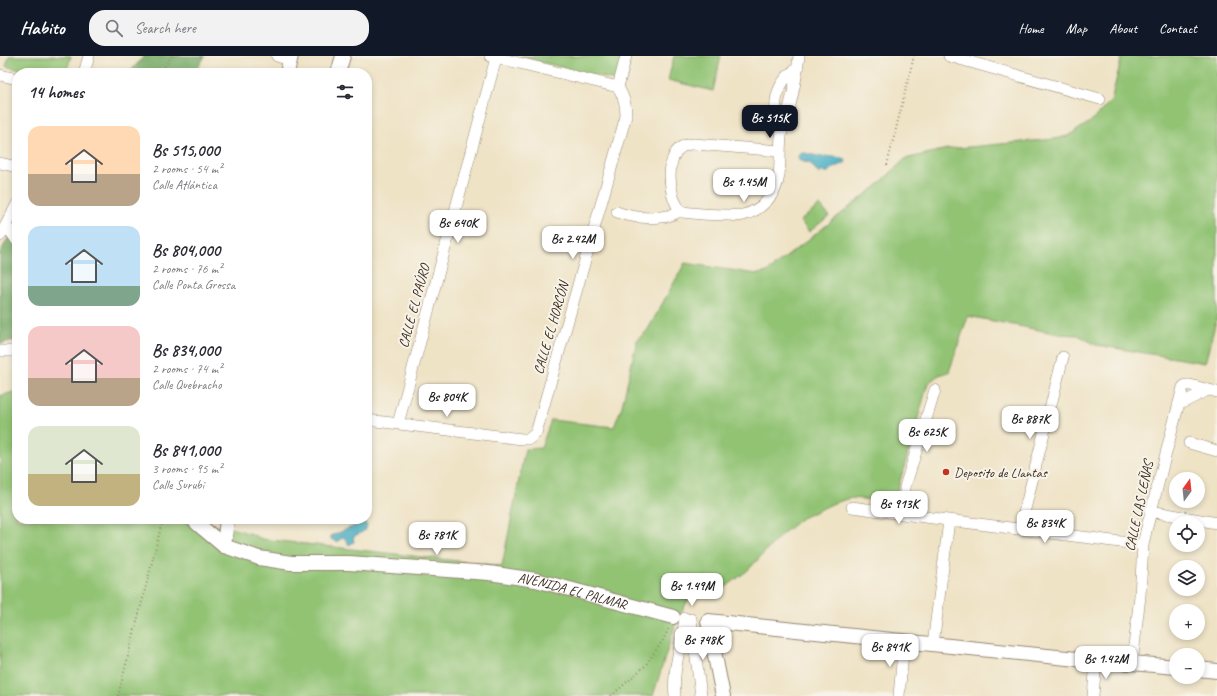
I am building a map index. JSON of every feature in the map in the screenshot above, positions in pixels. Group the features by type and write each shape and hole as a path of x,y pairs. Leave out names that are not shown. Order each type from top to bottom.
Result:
{"street":[{"path":"85,68 89,56"},
{"path":"339,68 343,56"},
{"path":"618,86 626,56"},
{"path":"617,212 624,215 654,218 680,212 742,216 764,205 776,186 779,175 782,130 788,114 798,68 799,56"},
{"path":"949,56 1100,99"},
{"name":"CALLE EL PAÚRO","path":"398,424 492,57 509,58 618,86"},
{"path":"782,130 776,111 777,94 784,78 790,72 798,68"},
{"path":"0,75 12,79"},
{"name":"CALLE EL HORCÓN","path":"398,424 522,439 532,437 538,430 626,116 624,97 618,86"},
{"path":"680,212 674,198 670,178 674,155 682,146 694,144 780,151"},
{"path":"0,163 12,166"},
{"path":"0,236 12,214"},
{"path":"6,225 12,234"},
{"path":"0,352 12,351"},
{"path":"1020,529 1063,357"},
{"path":"905,515 905,487 935,390"},
{"name":"CALLE LAS LEÑAS","path":"1132,663 1140,596 1143,545 1150,511 1178,405 1212,391"},
{"path":"372,421 398,424"},
{"path":"1189,443 1217,451"},
{"path":"852,507 949,521 1143,545"},
{"path":"1150,511 1217,523"},
{"path":"933,644 949,521"},
{"name":"AVENIDA EL PALMAR","path":"197,524 224,546 259,558 290,563 349,563 489,573 536,580 683,618 904,642 1096,661 1169,666"},
{"path":"224,546 226,524"},
{"path":"675,696 675,668 683,618"},
{"path":"683,618 701,696"},
{"path":"708,621 723,696"},
{"path":"899,696 904,642"},
{"path":"1093,696 1096,661"},
{"path":"1205,670 1217,671"}],"path":[{"path":"164,68 172,56"},
{"path":"887,165 914,56"},
{"path":"118,696 162,524"},
{"path":"610,696 645,666 663,640 683,618"}],"green space":[{"path":"9,56 71,56 67,68 13,68 6,66"},
{"path":"144,56 205,56 198,68 133,68"},
{"path":"521,56 626,56 618,78 614,80"},
{"path":"674,56 721,56 713,91 668,80"},
{"path":"1122,56 1217,56 1217,317 1205,363 1096,345 1078,335 1059,334 968,316 949,372 939,375 928,383 894,502 851,498 834,503 802,518 781,535 748,570 718,593 690,596 675,625 653,696 0,696 0,396 12,392 12,524 194,524 226,527 249,533 262,539 502,566 525,449 541,448 551,420 614,427 622,406 637,340 647,331 685,263 758,274 767,272 879,184 905,159 947,149 1054,139 1068,136 1090,122 1111,101"},
{"path":"820,205 829,216 809,232 800,221"},
{"path":"12,230 12,340 0,344 0,253"}],"water":[{"path":"800,153 841,158 845,159 846,162 842,165 839,164 838,167 835,167 825,174 823,171 819,174 810,163 800,161 798,157"},
{"path":"359,524 367,525 365,530 353,537 354,542 349,545 344,537 336,542 331,539 331,536"}],"place":[{"name":"Deposito de Llantas","path":"946,472"}]}
